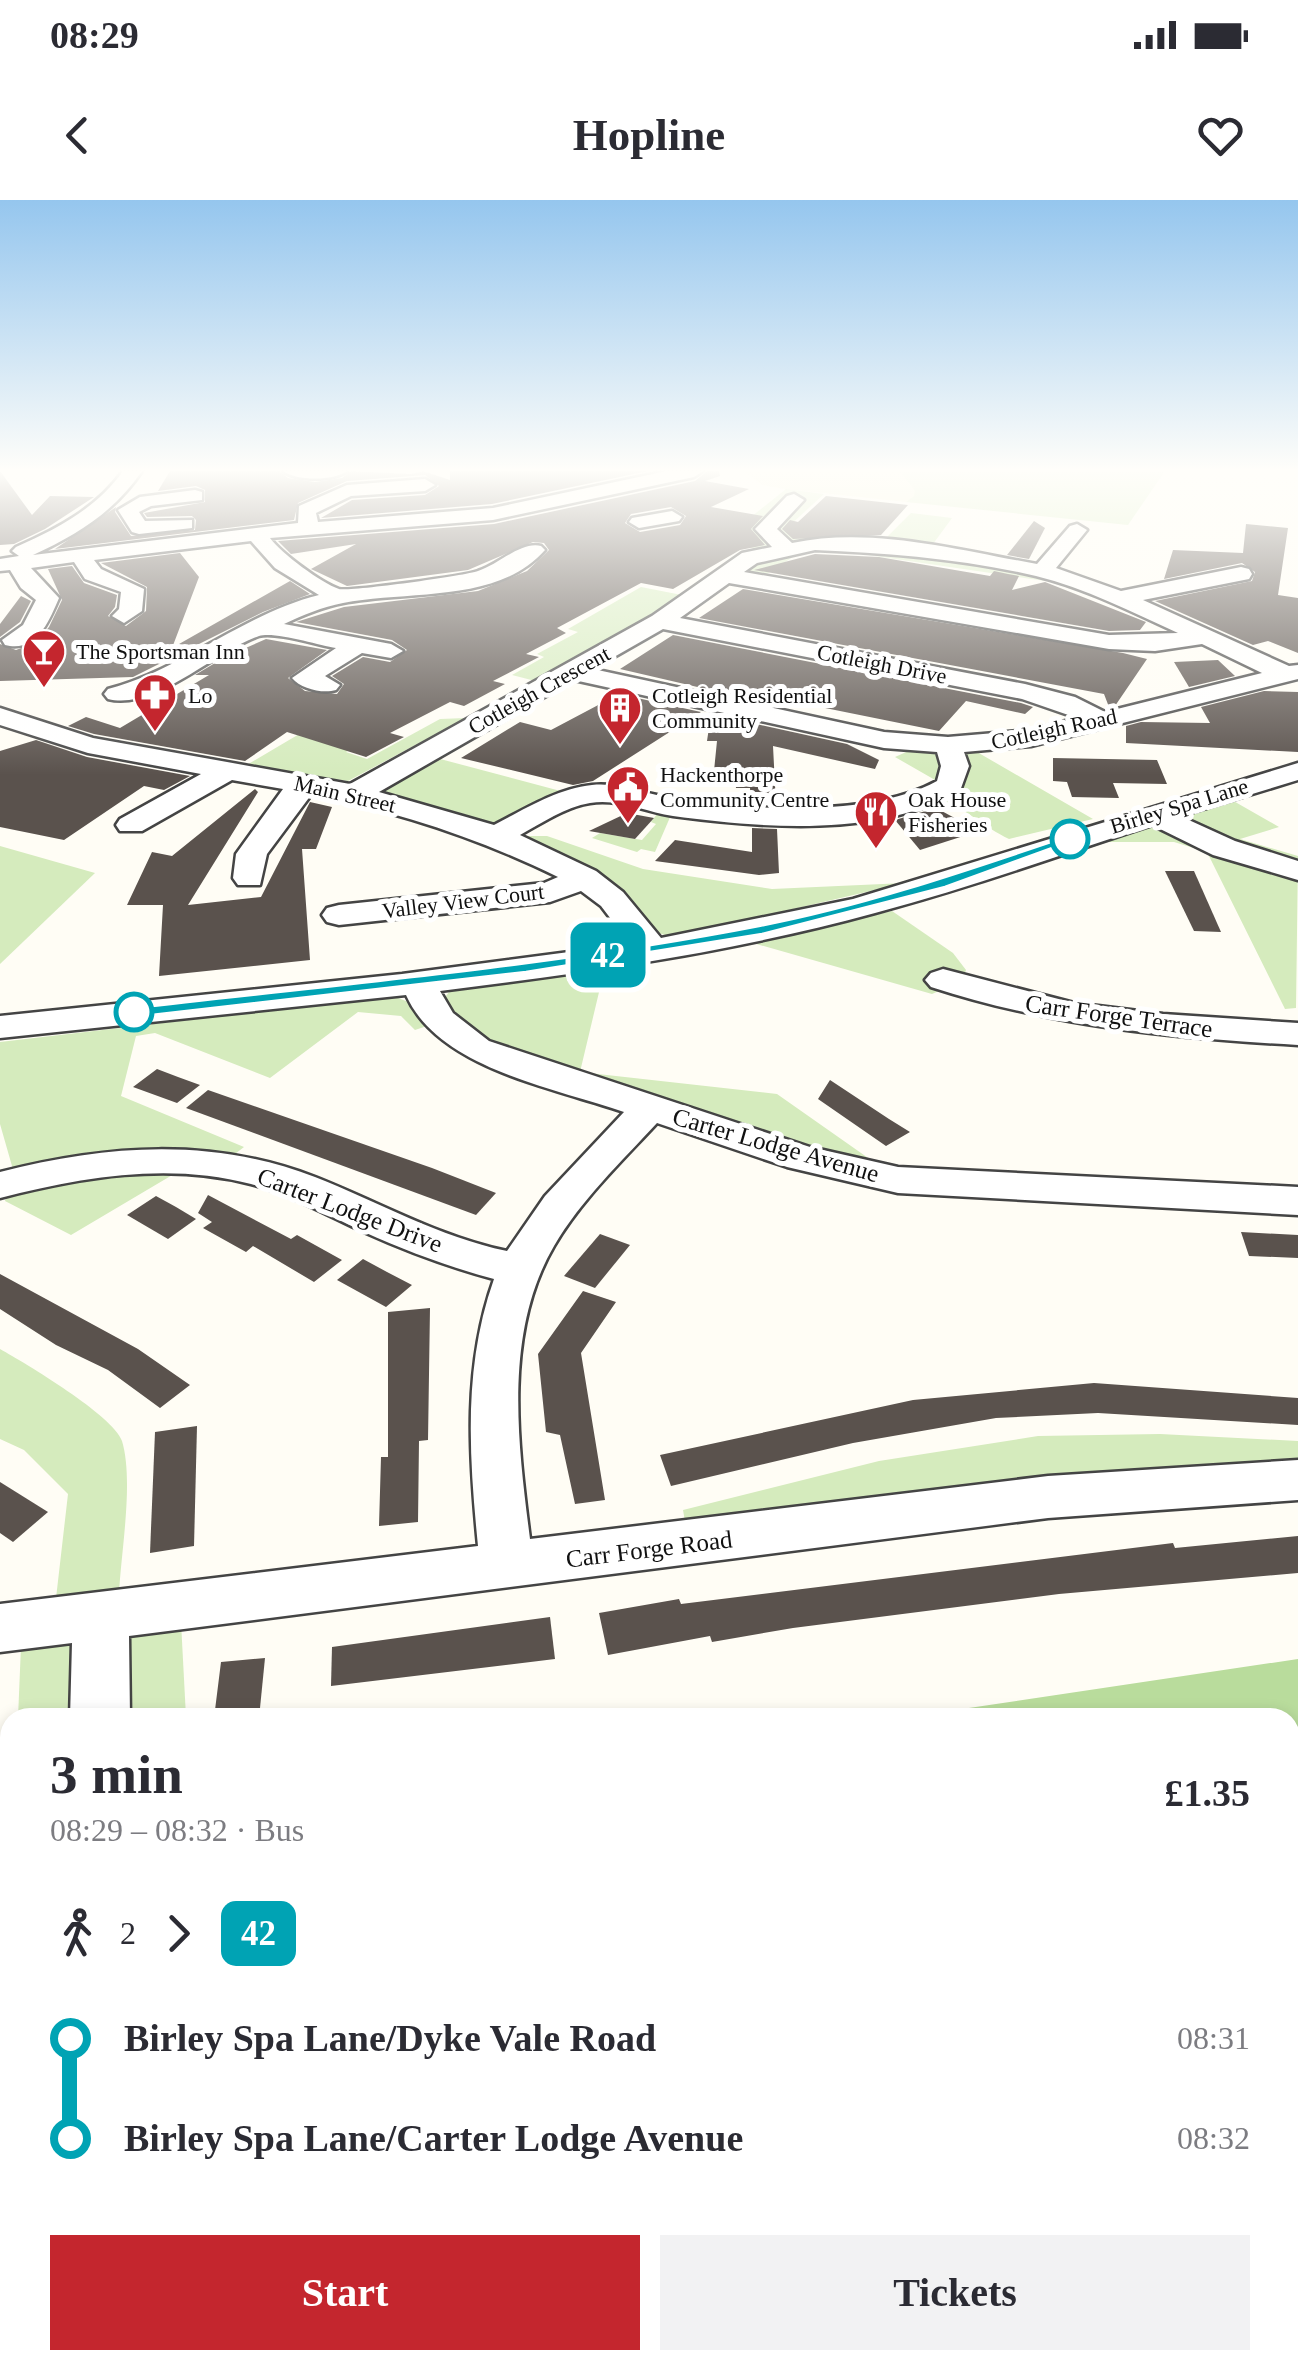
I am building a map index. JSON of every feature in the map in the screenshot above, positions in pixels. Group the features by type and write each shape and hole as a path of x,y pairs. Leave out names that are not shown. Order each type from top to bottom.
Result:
{"street":[{"path":"14,640 33,629 48,598 17,572"},
{"path":"93,572 134,589 134,613"},
{"path":"297,572 317,582 334,597"},
{"path":"117,694 148,688 261,627 334,597 447,584 486,572"},
{"name":"Cotleigh Crescent","path":"354,794 573,672 660,620 728,572"},
{"name":"Cotleigh Crescent","path":"1046,572 1120,598 1292,673"},
{"path":"1120,598 1241,574"},
{"path":"724,575 1109,642 1155,644 1206,637"},
{"path":"447,584 461,596 484,603"},
{"name":"Cotleigh Drive","path":"660,620 1026,692 1066,703 1100,720"},
{"path":"261,627 391,651"},
{"path":"326,686 305,678 355,647"},
{"name":"Cotleigh Road","path":"573,672 884,740 948,745 1005,742 1292,673"},
{"name":"Main Street","path":"0,716 88,745 354,794 497,836 585,878 612,899 652,948"},
{"path":"497,836 568,800 598,793 668,807 729,813 832,813 902,806 925,800 950,784 956,766 948,745"},
{"path":"131,825 153,809 200,789 228,770"},
{"name":"Birley Spa Lane","path":"0,1027 420,980 762,930 876,903 1298,771"},
{"path":"249,878 251,851 274,826 286,800 306,784"},
{"path":"1152,814 1209,842 1298,871"},
{"name":"Valley View Court","path":"339,915 550,892 585,878"},
{"name":"Carter Lodge Avenue","path":"420,980 430,1011 476,1049 801,1158 898,1180 1298,1201"},
{"name":"Carr Forge Terrace","path":"943,980 1023,1004 1084,1015 1298,1034"},
{"path":"507,1567 495,1457 496,1374 506,1315 520,1269 567,1201 649,1109"},
{"name":"Carter Lodge Drive","path":"0,1185 125,1163 215,1164 297,1185 392,1229 492,1264 520,1269"},
{"name":"Carr Forge Road","path":"0,1628 1048,1497 1298,1480"},
{"path":"100,1708 101,1616"}],"green space":[{"path":"744,572 770,572 761,578"},
{"path":"986,572 1031,572 1080,586"},
{"path":"641,587 687,596 543,683 512,675 544,657 537,654 578,632 568,629"},
{"path":"466,718 348,781 245,766 306,730 357,746 346,752 367,759 440,719"},
{"path":"913,749 977,752 1093,819 1009,839 943,801 956,792 895,757"},
{"path":"429,756 568,793 494,825 375,789"},
{"path":"1230,799 1279,827 1240,839 1298,856 1296,1008 1285,1009 1207,852 1174,842 1093,842"},
{"path":"657,814 671,815 655,852 637,852 592,838 600,833 642,840 656,824 651,822"},
{"path":"547,836 643,869 772,889 905,883 672,937 655,932 519,839"},
{"path":"0,846 95,873 0,964"},
{"path":"892,911 953,953 966,970 962,981 932,994 753,943"},
{"path":"605,967 580,1072 777,1094 871,1160 868,1166 505,1054 440,1004 452,988"},
{"path":"393,996 411,1003 427,1026 415,1030 401,1016 358,1012 270,1078 155,1033 136,1036 121,1096 244,1147 231,1157 174,1174 71,1235 5,1201 14,1173 0,1124 0,1042"},
{"path":"0,1349 86,1405 122,1441 127,1496 119,1594 55,1607 68,1494 24,1450 0,1439"},
{"path":"1160,1434 1298,1441 1298,1463 687,1533 683,1510 879,1461 1038,1436"},
{"path":"181,1622 186,1708 18,1708 21,1646"},
{"path":"1298,1659 1298,1708 969,1708"}],"building":[{"path":"49,572 76,572 84,583 117,595 108,616 126,626 146,611 147,587 119,572 195,572 199,577 172,648 290,581 310,594 263,612 133,677 0,681 0,644 16,650 35,643 49,627 62,600"},
{"path":"318,572 451,572 347,586"},
{"path":"524,572 702,572 673,589 641,583 557,628 566,633 526,654 539,657 493,681 505,684 464,706 450,702 390,733 404,737 366,757 287,732 245,761 68,726 86,717 120,728 209,675 195,675 266,639 327,650 288,678 305,691 337,694 344,684 332,676 363,657 390,662 407,650 392,640 296,622 344,607 478,591"},
{"path":"767,572 968,572 990,576 1000,572 1019,576 1012,590 1045,582 1146,622 1140,630 1109,631"},
{"path":"1166,572 1197,572 1164,579"},
{"path":"1255,572 1281,572 1278,595 1298,598 1298,653 1268,641 1253,645 1155,601 1252,581"},
{"path":"743,589 1147,659 1115,706 1109,707 1104,694 699,618"},
{"path":"21,596 31,601 20,622 0,637 0,624"},
{"path":"673,635 1033,707 1025,714 966,701 939,731 756,694 755,698 762,702 620,669"},
{"path":"1218,660 1235,676 1189,687 1174,662"},
{"path":"1264,691 1298,692 1298,752 1126,743 1126,726 1141,722 1210,723 1201,707"},
{"name":"Cotleigh Residential Community","path":"619,694 701,712 593,781 573,785 461,758 520,722 551,730"},
{"path":"711,714 847,744 879,760 875,769 773,746 776,804 751,803 750,788 736,788 734,771 714,771 717,741 707,741"},
{"path":"36,740 87,757 190,776 164,790 144,786 64,840 0,827 0,751"},
{"path":"1053,758 1157,760 1167,784 1113,783 1119,798 1072,797 1067,782 1053,781"},
{"path":"255,789 258,792 188,905 261,897 310,802 332,807 316,849 302,849 310,960 159,976 163,905 127,905 152,852 172,856"},
{"path":"936,808 979,831 920,850 895,820"},
{"name":"Hackenthorpe Community Centre","path":"627,813 654,818 635,839 589,831"},
{"path":"752,828 777,829 779,873 759,875 655,861 675,840 752,852"},
{"path":"1165,871 1194,871 1221,932 1194,931"},
{"path":"157,1069 200,1085 177,1103 133,1087"},
{"path":"830,1080 910,1132 886,1146 818,1099"},
{"path":"208,1090 496,1193 476,1215 186,1108"},
{"path":"208,1195 291,1239 297,1235 342,1260 314,1282 253,1246 246,1252 203,1228 212,1222 198,1213"},
{"path":"156,1196 196,1219 168,1239 127,1215"},
{"path":"1241,1232 1298,1235 1298,1258 1249,1256"},
{"path":"600,1234 630,1245 595,1288 564,1276"},
{"path":"363,1259 412,1285 386,1307 337,1280"},
{"path":"0,1274 138,1349 190,1385 160,1408 108,1370 56,1345 0,1309"},
{"path":"583,1291 616,1302 581,1353 605,1500 575,1504 560,1435 546,1432 538,1354"},
{"path":"430,1308 428,1440 419,1441 418,1522 379,1526 381,1457 388,1457 388,1312"},
{"path":"1094,1383 1298,1398 1298,1425 1098,1413 996,1418 853,1443 671,1486 660,1455 913,1400"},
{"path":"197,1426 194,1546 150,1553 155,1432"},
{"path":"0,1482 48,1512 13,1542 0,1533"},
{"path":"1298,1536 1298,1573 1059,1594 712,1642 710,1636 608,1655 599,1613 679,1599 681,1604 1173,1543 1175,1548"},
{"path":"550,1617 555,1659 331,1686 332,1647"},
{"path":"265,1658 260,1708 215,1708 221,1662"}],"bus line":[{"name":"42","path":"134,1012 526,967 762,930 962,878 1070,839"}],"place":[{"name":"The Sportsman Inn","path":"44,689"},
{"name":"Lo","path":"155,733"},
{"name":"Cotleigh Residential Community","path":"620,746"},
{"name":"Hackenthorpe Community Centre","path":"628,825"},
{"name":"Oak House Fisheries","path":"876,850"}]}
